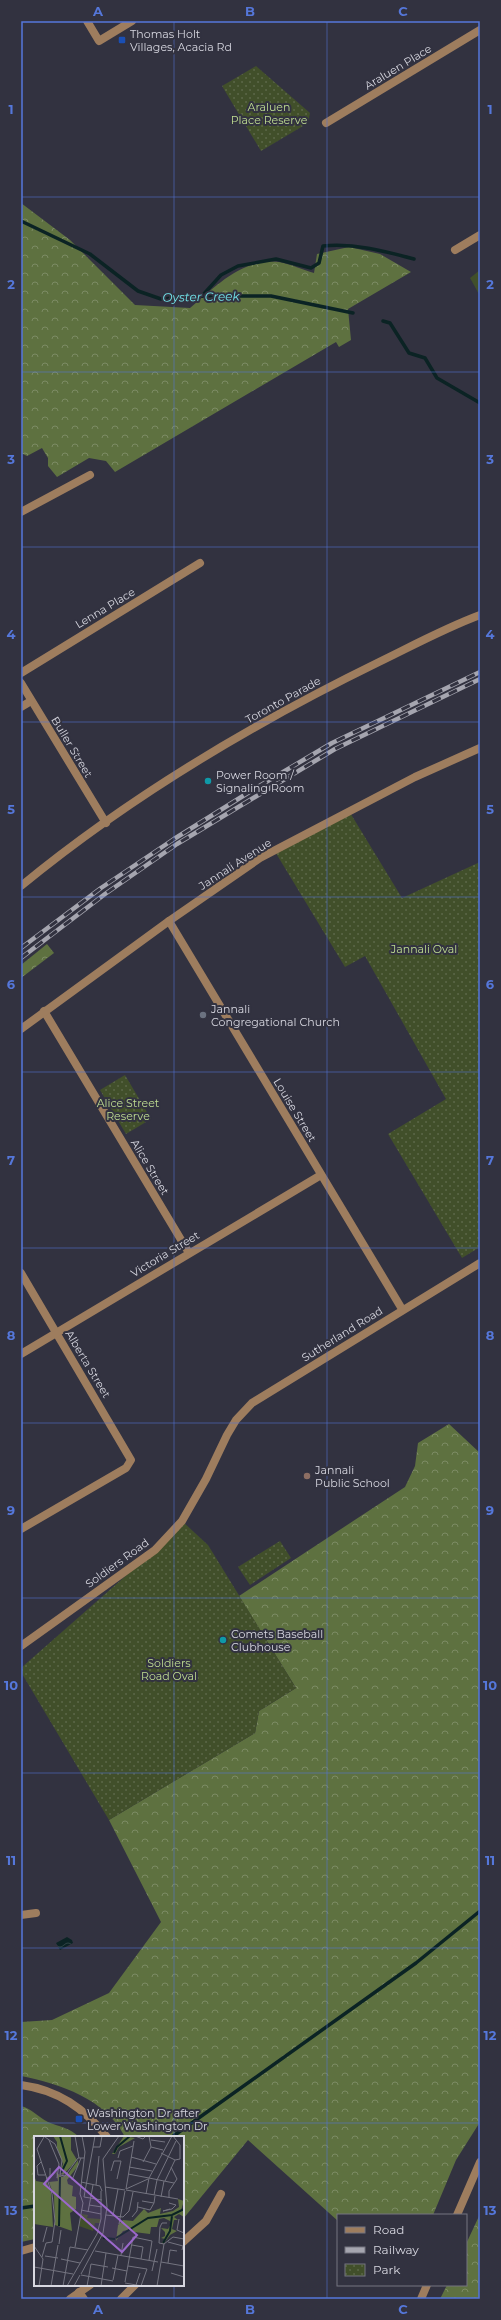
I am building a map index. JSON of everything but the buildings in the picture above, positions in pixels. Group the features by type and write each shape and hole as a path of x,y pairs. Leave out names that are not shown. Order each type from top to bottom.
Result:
{"street":[{"path":"87,21 99,40 132,21"},
{"name":"Araluen Place","path":"326,123 480,30"},
{"path":"455,250 480,235"},
{"path":"21,512 90,475"},
{"name":"Lenna Place","path":"21,673 200,563"},
{"name":"Toronto Parade","path":"21,886 106,823 202,760 305,700 464,621 480,615"},
{"name":"Buller Street","path":"21,683 106,823"},
{"path":"21,707 31,701"},
{"name":"Jannali Avenue","path":"21,1029 169,921 260,858 415,777 480,748"},
{"name":"Louise Street","path":"169,921 402,1309"},
{"name":"Alice Street","path":"44,1011 189,1253"},
{"name":"Victoria Street","path":"21,1354 321,1175"},
{"name":"Sutherland Road","path":"227,1435 236,1420 252,1403 402,1309 480,1263"},
{"name":"Alberta Street","path":"21,1274 129,1454 131,1460 129,1467 21,1529"},
{"name":"Soldiers Road","path":"21,1646 155,1550 182,1521 206,1480 227,1435"},
{"path":"21,1915 36,1913"},
{"path":"21,2085 51,2091 68,2099 91,2118 106,2136"},
{"path":"457,2214 480,2162"},
{"path":"184,2241 206,2221 221,2194"},
{"path":"21,2251 34,2247"},
{"path":"81,2296 85,2286"},
{"path":"70,2299 81,2296 89,2286"},
{"path":"121,2299 134,2286"},
{"path":"421,2299 427,2286"}],"green space":[{"name":"Araluen Place Reserve","path":"256,66 310,113 308,123 261,151 222,86"},
{"path":"21,203 70,240 135,305 190,308 230,275 253,264 279,262 314,273 317,254 349,247 380,254 411,272 348,309 351,340 339,347 336,342 115,472 106,461 89,458 57,477 48,466 48,458 42,448 27,456 21,453"},
{"path":"480,270 480,296 470,278"},
{"name":"Jannali Oval","path":"349,811 402,898 480,862 480,1247 462,1258 388,1134 446,1099 365,956 345,967 274,850"},
{"path":"47,944 54,953 21,978 21,965"},
{"name":"Alice Street Reserve","path":"125,1075 151,1119 126,1134 100,1090"},
{"path":"449,1424 480,1453 480,2122 456,2160 433,2214 337,2214 337,2220 248,2140 184,2218 184,2136 124,2136 117,2124 94,2103 66,2089 36,2079 21,2076 21,2022 52,2020 109,1993 161,1922 109,1820 255,1733 259,1711 296,1688 239,1596 405,1487 415,1466 418,1443"},
{"name":"Soldiers Road Oval","path":"182,1521 208,1545 296,1688 259,1711 255,1733 109,1820 21,1672 21,1668 154,1551"},
{"path":"280,1541 291,1558 250,1585 238,1567"},
{"path":"21,2106 48,2122 65,2128 78,2136 34,2136 34,2239 21,2242"},
{"path":"480,2214 480,2299 440,2299 446,2286 467,2286 467,2242"}],"water":[{"path":"67,1937 72,1940 73,1943 60,1950 56,1943"}],"waterway":[{"name":"Oyster Creek","path":"21,221 90,254 138,291 161,299 202,296 271,296 353,313"},
{"path":"202,296 221,275 238,266 276,259 311,268 319,263 323,246 335,245 358,247 414,259"},
{"path":"383,321 390,323 409,353 425,358 437,378 480,403"},
{"path":"173,2136 416,1963 480,1911"},
{"path":"21,2208 34,2206"}],"railway":[{"path":"21,948 101,888 174,839 251,791 332,743 480,672"},
{"path":"21,958 105,894 177,844 335,749 480,679"}],"place":[{"name":"Thomas Holt Villages, Acacia Rd","path":"122,40"},
{"name":"Power Room / Signaling Room","path":"208,781"},
{"name":"Jannali Congregational Church","path":"203,1015"},
{"name":"Jannali Public School","path":"307,1476"},
{"name":"Comets Baseball Clubhouse","path":"223,1640"},
{"name":"Washington Dr after Lower Washington Dr","path":"79,2119"}]}
